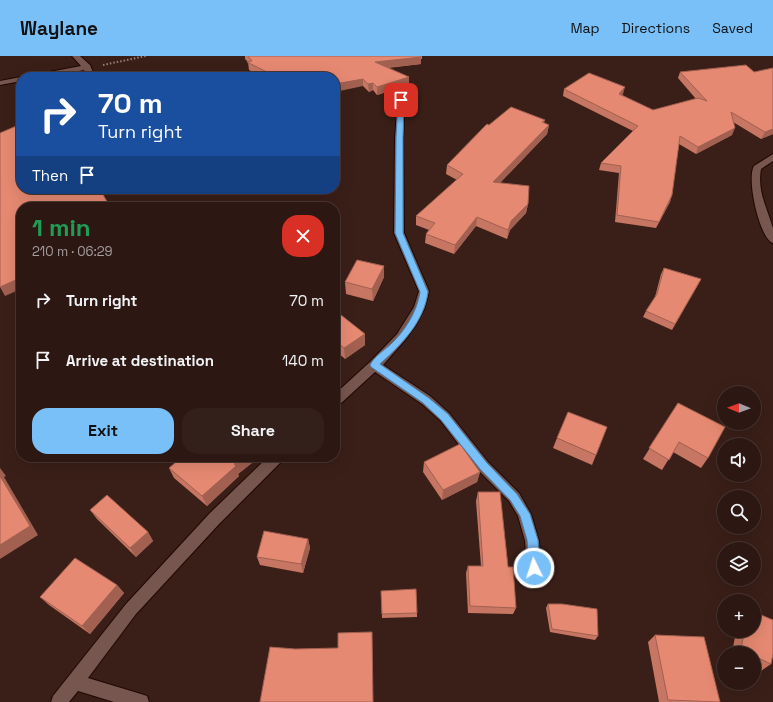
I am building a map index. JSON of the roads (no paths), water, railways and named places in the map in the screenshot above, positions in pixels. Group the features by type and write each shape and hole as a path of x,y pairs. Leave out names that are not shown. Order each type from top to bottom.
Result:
{"street":[{"path":"76,56 87,67 89,72"},
{"path":"60,72 87,67"},
{"path":"0,83 16,80"},
{"path":"340,396 398,343 414,321 422,302 424,292 399,233 399,138 401,100"},
{"path":"773,157 758,168 755,179 762,213 773,240"},
{"path":"374,365 426,400 445,417 483,466 514,497 524,514 532,540 536,581"},
{"path":"59,702 131,609 215,518 272,462"},
{"path":"75,682 141,702"}]}
